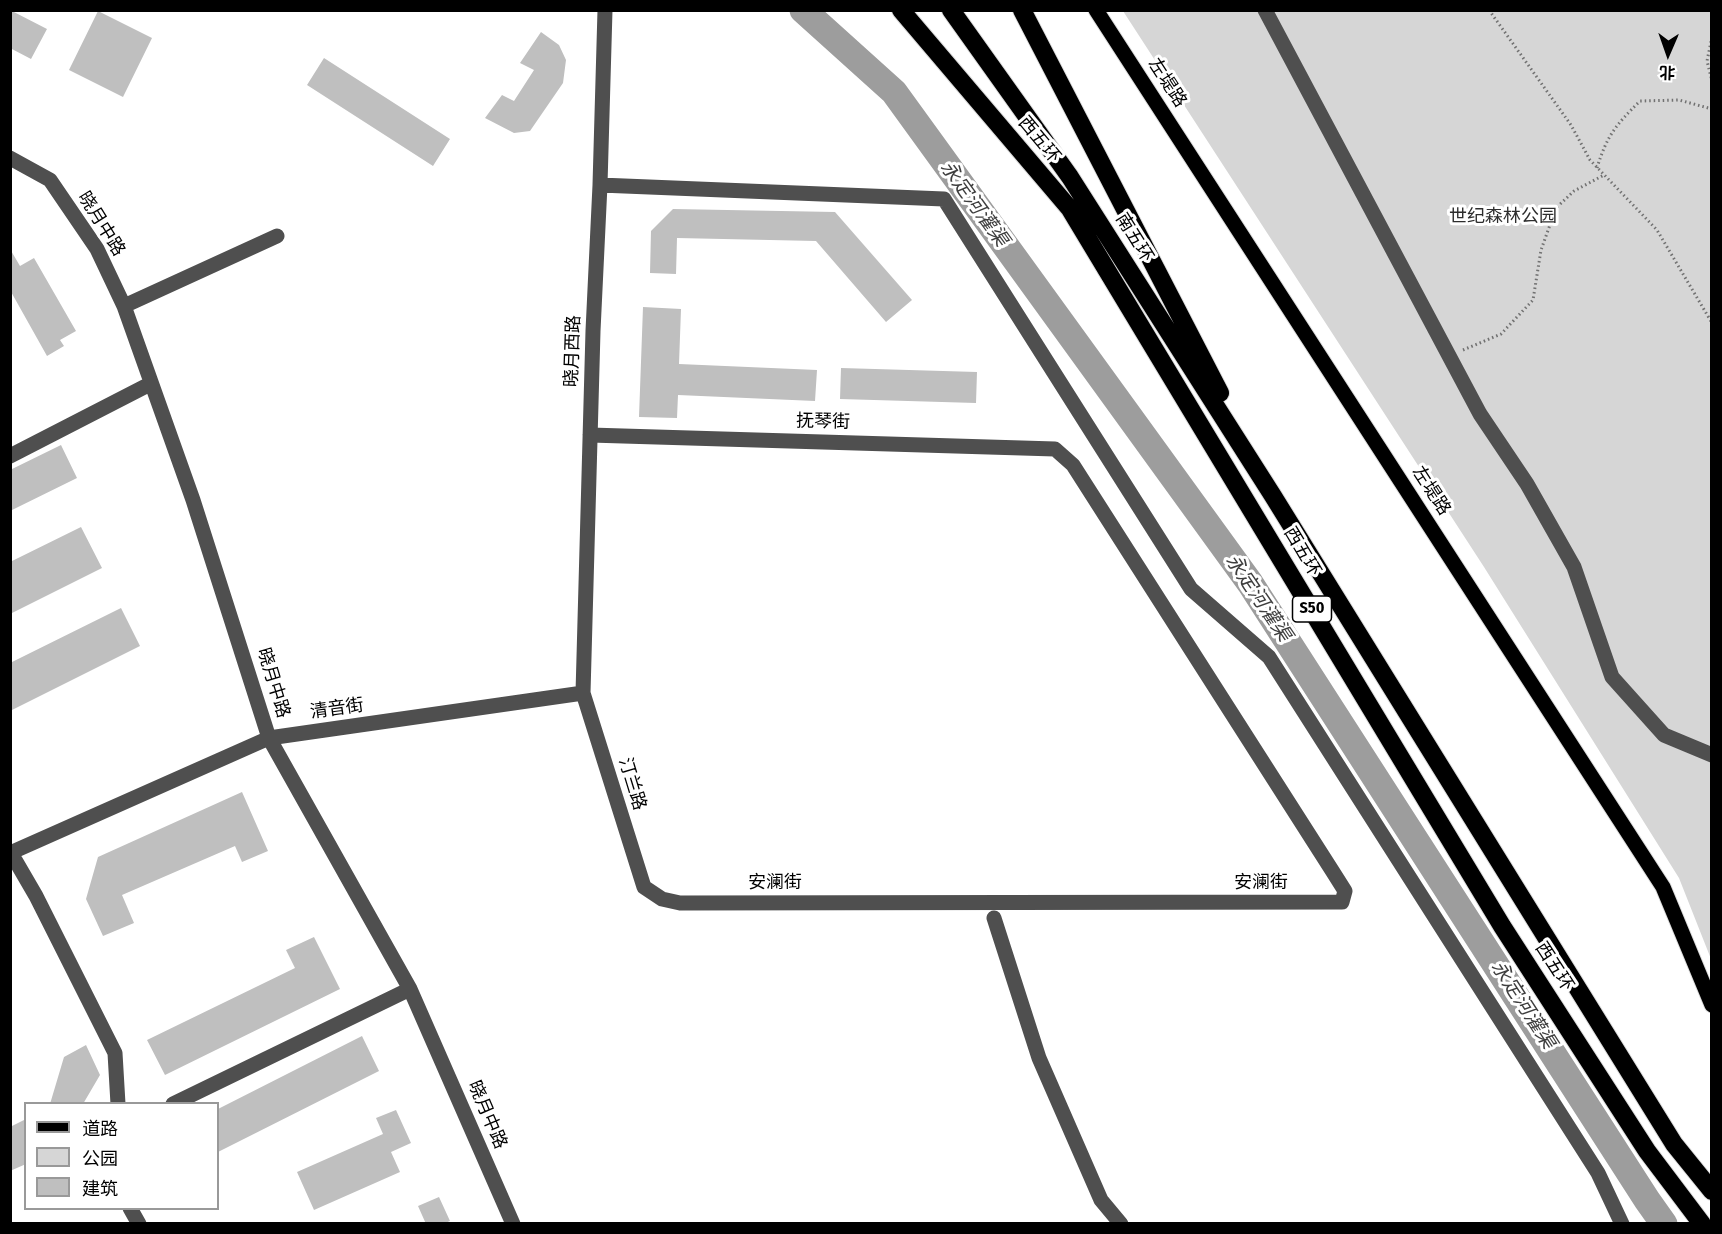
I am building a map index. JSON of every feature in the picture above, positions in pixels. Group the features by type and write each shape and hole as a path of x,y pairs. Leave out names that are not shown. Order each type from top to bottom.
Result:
{"highway":[{"name":"西五环","path":"901,10 1070,209 1502,926 1647,1152 1702,1224"},
{"name":"南五环","path":"951,10 1070,177 1273,495"},
{"path":"1022,10 1273,495"},
{"name":"西五环","path":"1273,495 1674,1144 1712,1191"}],"main road":[{"name":"左堤路","path":"1096,10 1663,887 1712,1005"}],"street":[{"name":"晓月西路","path":"583,693 605,10"},
{"path":"1265,10 1480,414 1527,484 1574,567 1612,676 1664,735 1712,755"},
{"name":"晓月中路","path":"10,158 50,180 97,249 124,306 193,500 269,738 410,989 513,1224"},
{"path":"600,185 944,199 1191,589 1269,657 1598,1173 1622,1224"},
{"path":"124,306 276,236"},
{"path":"10,456 150,384"},
{"name":"抚琴街","path":"590,435 1055,449"},
{"name":"安澜街","path":"644,887 662,899 680,903 1342,902 1345,891 1333,872 1073,465 1055,449"},
{"name":"清音街","path":"11,853 269,738 583,693"},
{"name":"汀兰路","path":"583,693 644,887"},
{"path":"11,853 36,896 115,1053 118,1102"},
{"path":"994,918 1039,1058 1101,1200 1121,1224"},
{"path":"177,1102 410,989"},
{"path":"131,1210 139,1224"}],"path":[{"path":"1489,10 1571,125 1590,160 1657,230 1712,323"},
{"path":"1712,37 1707,61 1712,81"},
{"path":"1597,168 1602,151 1615,126 1640,101 1679,100 1712,109"},
{"path":"1449,356 1501,334 1533,300 1541,250 1556,208 1574,191 1604,175"}],"green space":[{"name":"世纪森林公园","path":"1123,11 1711,11 1711,959 1679,878 1484,567"}],"building":[{"path":"10,10 47,29 31,59 10,48"},
{"path":"98,11 152,38 123,97 69,70"},
{"path":"541,32 559,45 566,60 563,83 530,131 514,133 485,118 502,95 514,101 534,70 520,63"},
{"path":"324,58 450,139 433,166 307,85"},
{"path":"673,209 835,212 912,300 886,322 816,241 677,238 676,274 650,273 651,231"},
{"path":"10,249 20,266 34,258 76,331 60,340 64,346 47,356 10,290"},
{"path":"643,307 681,309 679,364 817,370 815,401 678,395 677,418 639,417"},
{"path":"841,368 977,372 976,403 840,399"},
{"path":"61,445 77,478 10,511 10,470"},
{"path":"81,527 102,568 10,614 10,562"},
{"path":"121,608 140,646 10,711 10,663"},
{"path":"242,792 268,851 242,862 235,846 122,895 134,923 103,936 86,899 98,857"},
{"path":"314,937 340,989 165,1075 147,1040 295,968 286,950"},
{"path":"362,1036 379,1071 219,1151 219,1108"},
{"path":"86,1045 100,1075 84,1102 51,1102 64,1057"},
{"path":"396,1110 411,1143 391,1152 400,1172 314,1210 297,1172 383,1134 376,1118"},
{"path":"24,1120 24,1165 10,1171 10,1127"},
{"path":"439,1197 450,1221 443,1224 426,1224 418,1206"}],"waterway":[{"name":"永定河灌渠","path":"803,10 894,92 1250,583 1664,1224"}]}
